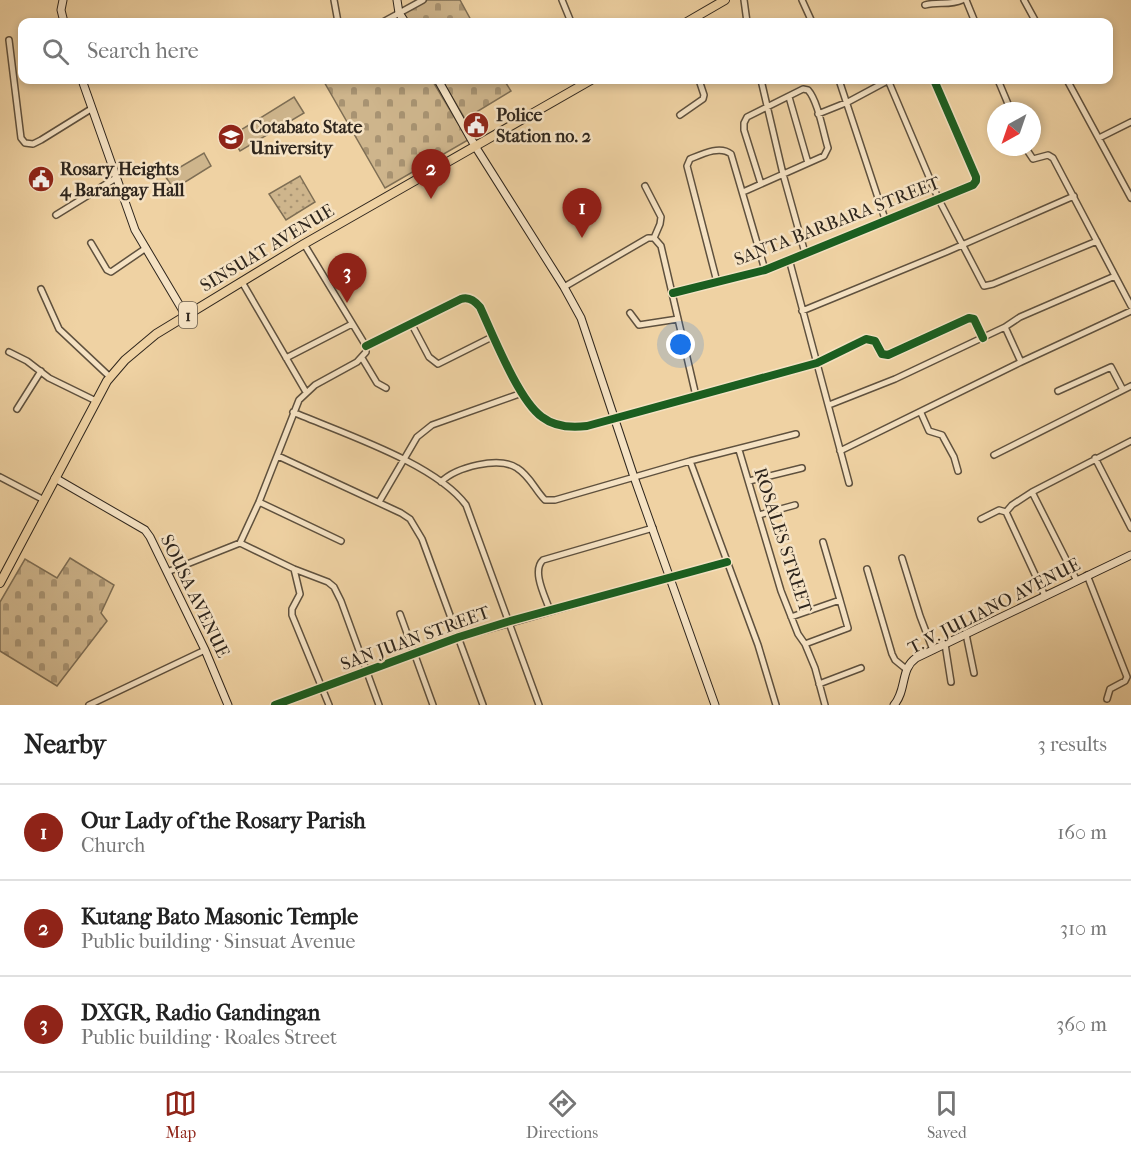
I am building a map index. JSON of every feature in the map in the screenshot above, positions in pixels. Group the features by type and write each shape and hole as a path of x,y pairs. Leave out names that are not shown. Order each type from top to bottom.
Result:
{"main road":[{"path":"63,0 61,10 63,18"},
{"path":"397,0 402,18"},
{"path":"694,18 725,0"},
{"path":"83,84 135,230 186,316"},
{"path":"440,84 475,146 581,318 634,477 715,705"},
{"name":"SINSUAT AVENUE","path":"0,583 96,401 110,377 134,351 156,334 304,244 584,84"},
{"name":"SOUSA AVENUE","path":"55,478 145,530 205,650 228,705"},
{"name":"T. V. JULIANO AVENUE","path":"894,705 902,692 906,669 913,660 1131,555"},
{"name":"SAN JUAN STREET","path":"277,705 459,637 670,577"}],"street":[{"path":"334,0 337,18"},
{"path":"390,18 423,0"},
{"path":"569,18 562,2 571,0"},
{"path":"744,0 746,18"},
{"path":"802,0 810,18"},
{"path":"925,5 950,4 962,0"},
{"path":"966,0 973,18"},
{"path":"1024,0 1034,18"},
{"path":"9,40 21,138 25,143 33,144 41,140 91,109"},
{"path":"680,115 703,99 705,95 701,84"},
{"path":"761,84 805,253"},
{"path":"841,84 885,219"},
{"path":"818,114 848,102 882,84"},
{"path":"891,84 938,198 982,284 987,286 1097,241"},
{"name":"SANTA BARBARA STREET","path":"673,293 765,270 975,183 976,177 936,84"},
{"path":"1000,84 1007,102"},
{"path":"1069,84 1131,198"},
{"path":"743,192 761,184 783,174 824,156 828,148 811,93 808,90 803,89 747,117 744,123 744,130 761,184"},
{"path":"789,97 808,163"},
{"path":"1099,138 1131,122"},
{"path":"717,282 687,166 690,159 720,149 726,149 731,154 765,270"},
{"path":"1030,156 1034,159 1051,156 1131,306"},
{"path":"56,216 116,178"},
{"path":"564,287 639,243 654,238 661,217 645,186"},
{"path":"802,311 1074,196"},
{"path":"654,238 661,246 696,396"},
{"path":"91,243 107,270 111,272 146,248"},
{"path":"304,244 352,324 377,383 386,388"},
{"path":"789,259 849,483"},
{"path":"829,405 895,379 983,338 1020,317 1115,276"},
{"path":"242,282 306,392"},
{"path":"41,289 59,329 110,377"},
{"path":"167,572 240,543 260,502 293,412 306,392 411,323 461,299 471,299 480,307 532,409 550,423 566,427 587,426 817,363 868,339 875,341 882,354 888,355 969,318 974,319 983,338"},
{"path":"840,451 1131,311"},
{"path":"630,313 639,325 678,319"},
{"path":"411,323 429,357 438,364 494,336"},
{"path":"286,358 352,324"},
{"path":"1005,327 1021,362"},
{"path":"9,352 27,361 49,378 96,401"},
{"path":"1058,391 1111,367 1123,390"},
{"path":"17,409 41,372"},
{"path":"994,455 1131,386"},
{"path":"379,502 422,430 522,393"},
{"path":"293,412 404,459 453,489 466,505 539,705"},
{"path":"921,413 929,431 942,435 957,463 958,471"},
{"path":"441,482 457,471 486,464 503,463 518,469 530,479 545,500 555,500 690,461 796,434"},
{"path":"1006,512 1012,505 1032,492 1131,441"},
{"name":"ROSALES STREET","path":"739,450 781,591 798,634 815,668 825,705"},
{"path":"278,456 401,513 417,528 483,705"},
{"path":"1095,458 1131,528"},
{"path":"690,461 758,645 776,705"},
{"path":"749,481 802,468"},
{"path":"0,477 44,500"},
{"path":"1032,492 1077,581"},
{"path":"260,502 341,541"},
{"path":"759,515 795,505"},
{"path":"981,519 999,510 1006,512 1045,596"},
{"path":"550,611 537,571 539,563 652,528"},
{"path":"805,644 848,628 823,542"},
{"path":"240,543 294,569 321,578 334,587 379,705"},
{"path":"902,558 933,650"},
{"path":"670,577 727,562"},
{"path":"294,569 300,594 292,609 292,615 329,705"},
{"path":"867,569 892,654 895,660 906,669"},
{"path":"1087,575 1126,677 1124,682 1110,688 1107,699"},
{"path":"791,617 840,600"},
{"path":"400,614 433,705"},
{"path":"966,634 974,673"},
{"path":"945,644 951,682"},
{"path":"89,705 205,650"},
{"path":"819,684 861,668"}],"green space":[{"path":"427,0 460,0 470,18 407,18 404,13"},
{"path":"325,84 434,84 468,140 385,188"},
{"path":"444,84 507,84 511,91 465,119"},
{"path":"294,97 304,113 240,151 231,136"},
{"path":"204,153 211,166 174,189 165,176"},
{"path":"300,176 315,202 286,220 269,194"},
{"path":"70,558 114,585 101,613 107,621 57,686 0,651 0,602 25,559 57,578"}],"cycle path":[{"path":"673,293 765,270 973,185 976,177 936,84"},
{"path":"366,346 461,299 469,299 480,307 507,366 533,409 552,423 575,427 587,426 817,363 866,339 875,341 882,354 888,355 969,318 974,319 983,338"},
{"path":"275,705 459,637 727,562"}],"place":[{"name":"Police Station no. 2","path":"476,125"},
{"name":"Cotabato State University","path":"231,137"},
{"name":"Rosary Heights 4 Barangay Hall","path":"41,179"},
{"name":"Kutang Bato Masonic Temple","path":"431,199"},
{"name":"Our Lady of the Rosary Parish","path":"582,238"},
{"name":"DXGR, Radio Gandingan","path":"347,303"}]}
